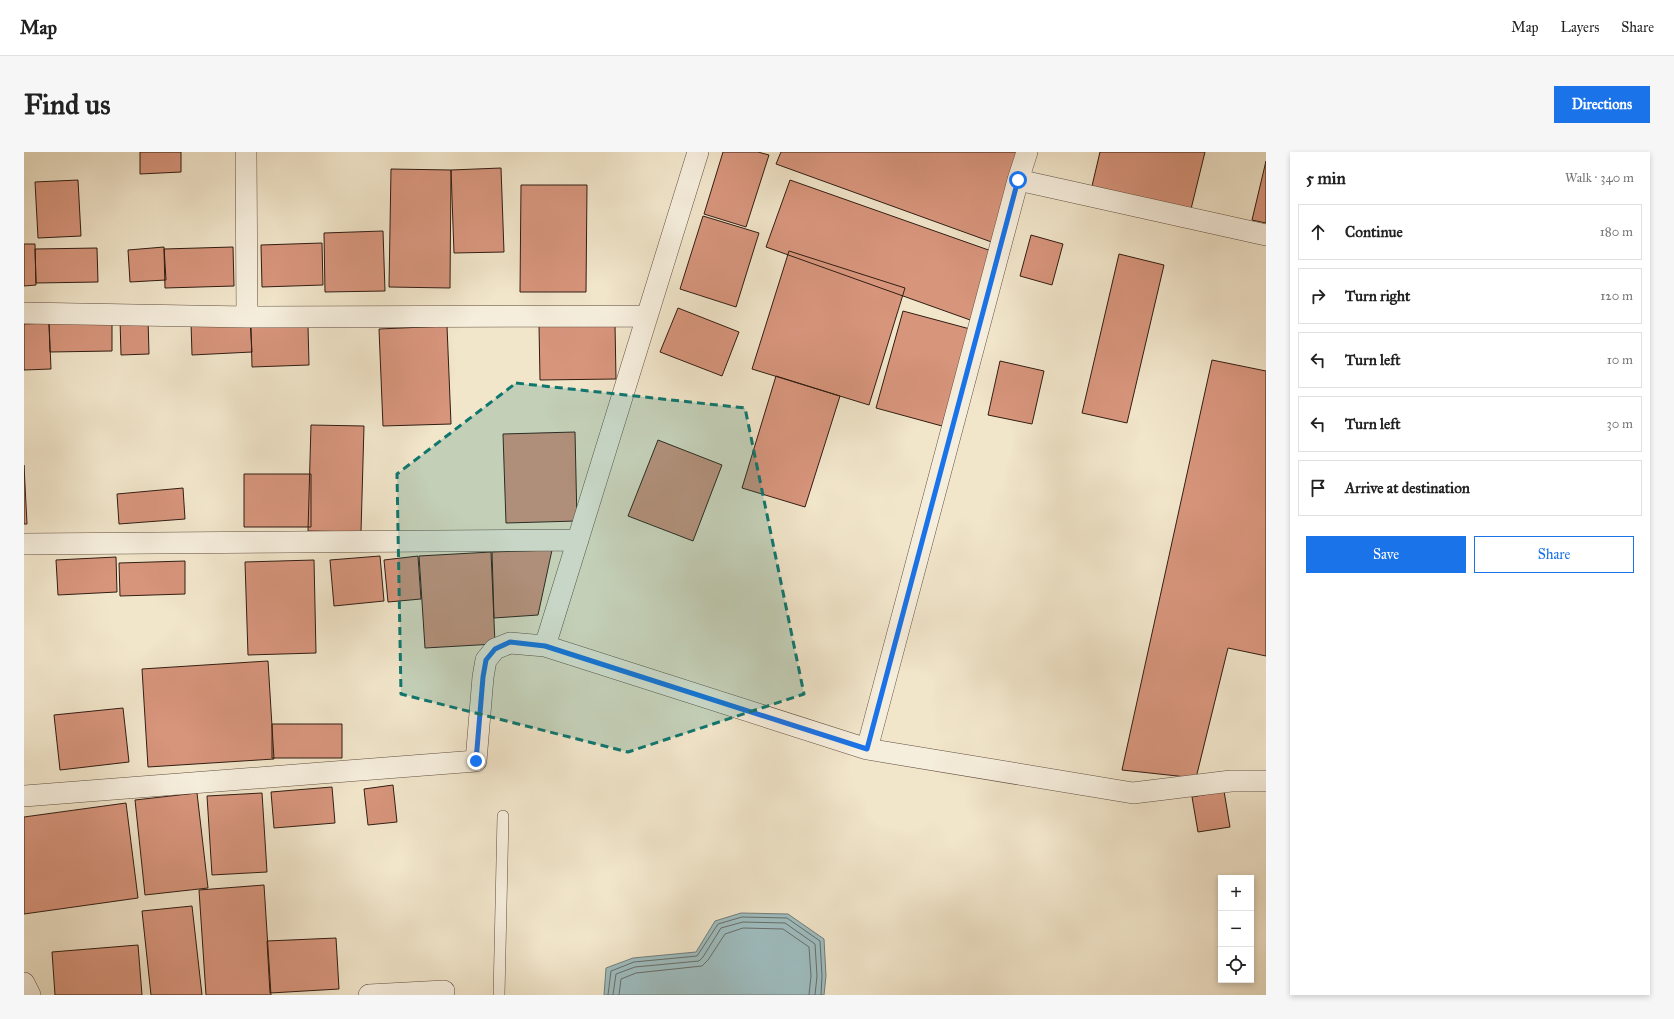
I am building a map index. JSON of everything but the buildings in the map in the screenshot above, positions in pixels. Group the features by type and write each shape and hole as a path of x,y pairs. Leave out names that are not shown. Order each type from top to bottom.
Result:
{"street":[{"path":"246,152 247,317"},
{"path":"545,646 698,152"},
{"path":"867,749 1018,180 1027,152"},
{"path":"1018,180 1266,235"},
{"path":"24,313 247,317 647,316"},
{"path":"24,544 578,540"},
{"path":"24,796 476,761 483,677 486,660 495,649 510,642 545,646 867,749 1133,793 1231,781 1266,781"},
{"path":"24,983 30,995"},
{"path":"369,995 444,991"}],"lane":[{"path":"499,995 503,816"}],"highlighted area":[{"path":"516,383 745,408 804,694 628,752 401,694 397,474"}],"water":[{"path":"741,913 788,914 824,939 826,976 824,995 604,995 606,968 633,958 696,952 715,921"}],"route":[{"path":"476,761 483,677 486,660 495,649 510,642 545,646 867,749 1018,180"}]}
